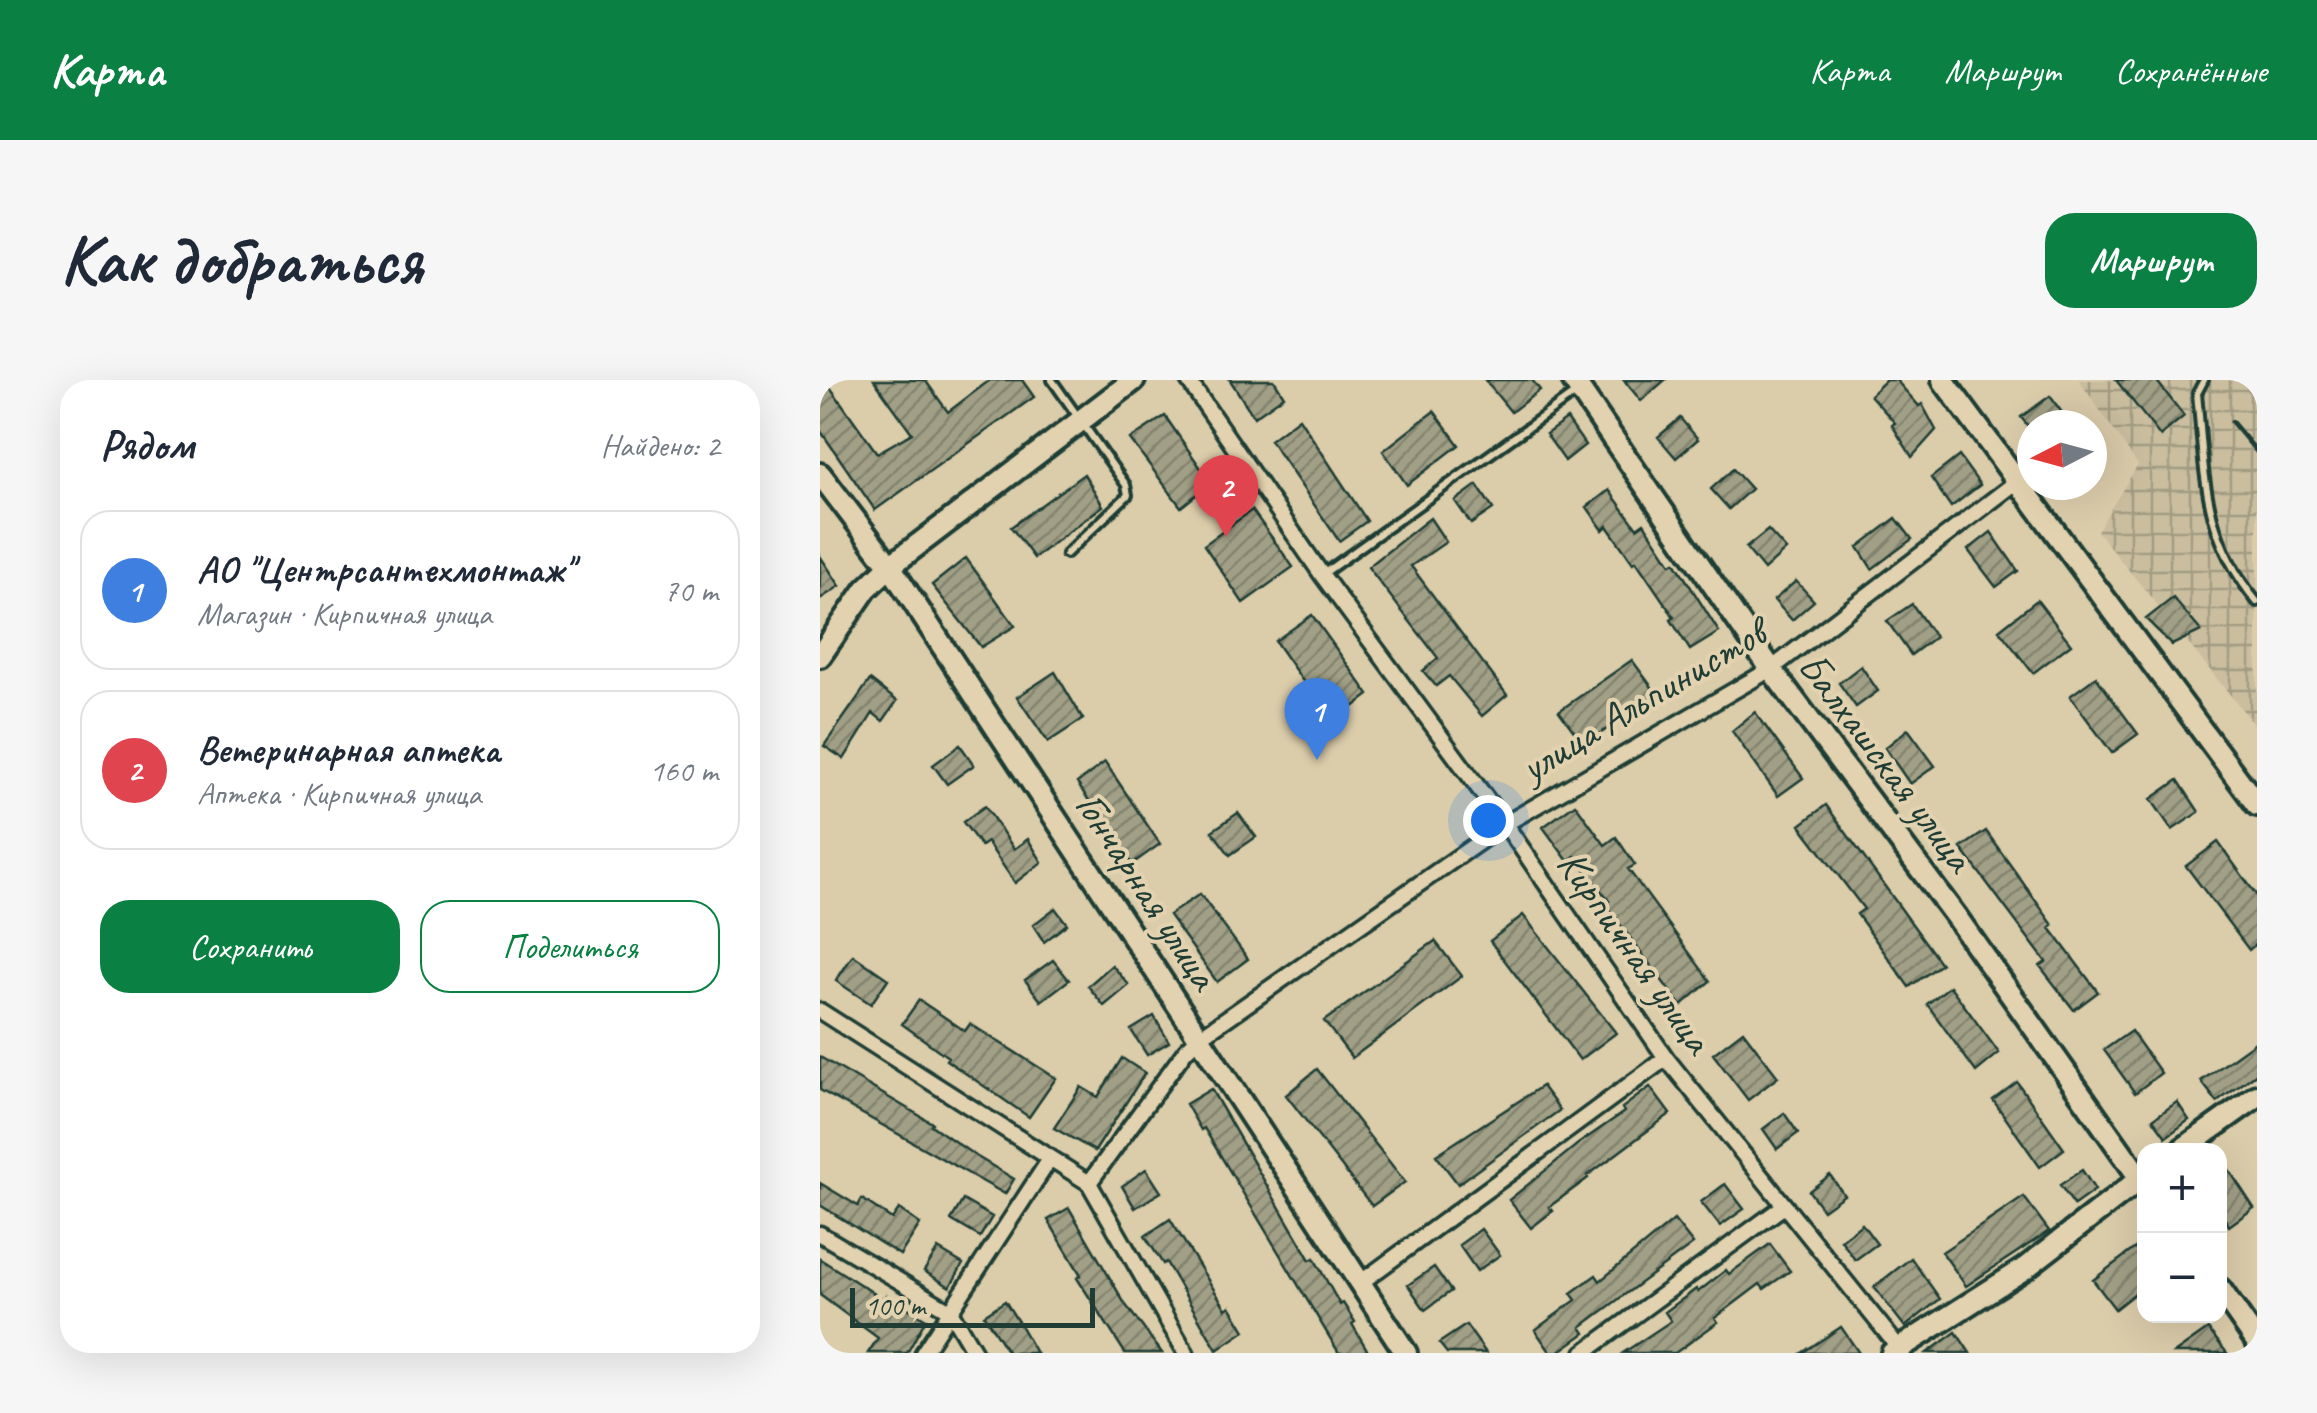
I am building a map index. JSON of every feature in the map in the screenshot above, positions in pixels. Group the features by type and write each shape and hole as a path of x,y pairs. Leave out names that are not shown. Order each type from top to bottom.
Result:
{"street":[{"path":"820,656 866,589 890,566 1134,380"},
{"name":"Кирпичная улица","path":"1188,380 1322,575 1505,824 1666,1058 1899,1351"},
{"path":"1943,380 2017,479"},
{"name":"Балхашская улица","path":"1576,385 1771,668 1957,918 2137,1171"},
{"name":"Гончарная улица","path":"820,474 890,566 1406,1353"},
{"name":"улица Альпинистов","path":"1088,1183 1186,1050 1200,1037 1505,824 1771,668 2017,481"},
{"path":"2033,500 2257,805"},
{"path":"820,1011 1088,1183 1186,1353"},
{"path":"1360,1283 1666,1058"},
{"path":"2190,1143 2257,1096"},
{"path":"923,1353 1050,1158"},
{"path":"1899,1351 2024,1269 2137,1184"},
{"path":"1583,1353 1784,1206"},
{"path":"820,1234 950,1310 975,1353"},
{"path":"2227,1299 2257,1342"}],"lane":[{"path":"1052,380 1126,485 1128,495 1066,554"},
{"path":"2204,380 2197,394 2208,510 2234,574 2257,602"},
{"path":"1322,575 1576,385"}],"shaded area":[{"path":"2079,380 2257,380 2257,728 2097,531 2138,465 2107,420 2107,410 2100,410"}],"building":[{"path":"820,380 825,380 877,453 912,433 874,380 925,380 948,412 990,380 1022,380 1034,397 875,510 820,430"},
{"path":"1230,380 1274,380 1284,396 1254,417"},
{"path":"1485,380 1532,380 1540,390 1511,412"},
{"path":"1624,380 1665,380 1641,401"},
{"path":"1886,380 1896,380 1919,406 1922,404 1936,430 1912,457 1892,425 1895,423 1870,395"},
{"path":"2116,380 2156,380 2184,416 2160,436"},
{"path":"2050,396 2060,410 2031,410"},
{"path":"1434,411 1459,445 1407,485 1383,451"},
{"path":"1165,416 1211,483 1181,507 1130,439"},
{"path":"1299,418 1367,521 1339,541 1270,440"},
{"path":"1680,418 1698,439 1676,458 1658,437"},
{"path":"1567,419 1585,445 1565,461 1546,434"},
{"path":"1959,456 1980,485 1951,507 1931,478"},
{"path":"1733,469 1751,489 1729,509 1711,489"},
{"path":"1084,474 1103,506 1034,558 1011,527"},
{"path":"1477,485 1493,509 1471,524 1455,501"},
{"path":"1609,490 1637,528 1644,523 1671,564 1675,562 1719,632 1690,650 1671,620 1674,617 1636,561 1633,563 1607,526 1603,530 1587,507"},
{"path":"1252,510 1293,567 1243,603 1204,545"},
{"path":"1430,518 1446,542 1411,566 1507,695 1482,716 1449,676 1436,686 1423,671 1438,658 1368,567"},
{"path":"1896,518 1912,539 1872,569 1858,547"},
{"path":"1768,530 1786,550 1764,570 1746,548"},
{"path":"1991,532 2018,571 1996,587 1968,550"},
{"path":"820,556 840,586 820,599"},
{"path":"966,558 1015,626 981,647 932,585"},
{"path":"1796,581 1814,601 1792,620 1774,600"},
{"path":"2173,598 2201,631 2172,645 2146,619"},
{"path":"2037,600 2071,644 2033,673 1999,630"},
{"path":"1912,604 1935,637 1911,655 1887,621"},
{"path":"1312,615 1369,695 1332,723 1275,641"},
{"path":"1632,660 1657,694 1584,745 1559,711"},
{"path":"1861,666 1878,691 1856,707 1839,683"},
{"path":"1055,672 1083,719 1048,742 1017,697"},
{"path":"2096,677 2138,734 2112,753 2070,696"},
{"path":"870,680 897,701 883,721 873,713 844,759 824,746"},
{"path":"1755,712 1803,778 1778,796 1732,731"},
{"path":"1908,729 1935,766 1910,784 1885,748"},
{"path":"960,745 974,765 947,784 933,765"},
{"path":"1105,762 1160,844 1132,864 1077,783"},
{"path":"2178,780 2199,812 2172,830 2151,799"},
{"path":"1575,804 1605,845 1616,837 1635,865 1628,869 1710,981 1681,1006 1605,904 1609,901 1575,856 1568,861 1543,827"},
{"path":"1826,805 1941,964 1909,987 1857,914 1864,909 1800,825"},
{"path":"985,806 1014,849 1028,839 1042,862 1015,883 987,842 981,846 963,822"},
{"path":"1238,813 1256,837 1230,855 1212,831"},
{"path":"1986,831 2098,992 2074,1010 2040,966 2046,962 1961,848"},
{"path":"2218,842 2257,896 2257,943 2249,950 2186,866"},
{"path":"1200,894 1248,959 1217,982 1169,915"},
{"path":"1055,908 1067,924 1044,942 1033,925"},
{"path":"1523,915 1616,1033 1580,1060 1490,941"},
{"path":"1435,941 1462,976 1352,1058 1324,1021"},
{"path":"853,955 888,979 871,1004 836,981"},
{"path":"1053,960 1069,980 1041,1001 1025,980"},
{"path":"1112,965 1129,985 1104,1006 1088,986"},
{"path":"1950,986 1999,1053 1976,1072 1927,1004"},
{"path":"919,1000 965,1031 970,1024 1056,1078 1029,1117 946,1060 948,1057 902,1024"},
{"path":"1154,1016 1169,1042 1147,1055 1131,1030"},
{"path":"1743,1031 1778,1077 1748,1100 1713,1054"},
{"path":"2131,1031 2161,1073 2135,1093 2104,1050"},
{"path":"2257,1041 2257,1073 2217,1102 2201,1081"},
{"path":"820,1057 932,1123 1014,1179 1005,1194 820,1090"},
{"path":"1122,1058 1145,1073 1095,1151 1054,1128 1081,1087 1098,1097"},
{"path":"1317,1069 1405,1182 1372,1206 1286,1095"},
{"path":"2017,1082 2064,1149 2040,1167 1993,1100"},
{"path":"1542,1086 1560,1110 1458,1184 1436,1155"},
{"path":"1650,1087 1670,1114 1549,1207 1553,1211 1531,1228 1509,1200 1624,1112 1622,1108"},
{"path":"1211,1089 1310,1260 1314,1258 1340,1305 1343,1303 1355,1322 1352,1324 1369,1353 1339,1353 1204,1128 1201,1130 1186,1104"},
{"path":"2177,1102 2189,1120 2166,1137 2153,1119"},
{"path":"1784,1113 1798,1133 1777,1149 1763,1129"},
{"path":"2227,1167 2254,1208 2229,1226 2227,1223"},
{"path":"1146,1169 1161,1192 1135,1208 1122,1186"},
{"path":"2082,1170 2095,1190 2074,1205 2060,1185"},
{"path":"1830,1175 1844,1195 1823,1210 1809,1191"},
{"path":"820,1183 858,1206 862,1199 892,1219 899,1209 920,1224 900,1255 820,1205"},
{"path":"1725,1184 1744,1209 1720,1226 1701,1202"},
{"path":"2024,1197 2049,1231 1966,1286 1942,1252"},
{"path":"963,1200 992,1217 980,1237 951,1220"},
{"path":"1069,1208 1125,1304 1162,1353 1125,1353 1077,1278 1081,1275 1048,1220"},
{"path":"1170,1219 1226,1309 1230,1306 1245,1331 1217,1350 1166,1262 1163,1264 1145,1236"},
{"path":"1674,1220 1693,1244 1581,1327 1585,1333 1557,1353 1551,1353 1535,1330 1576,1300 1571,1293 1596,1275 1600,1281"},
{"path":"1862,1224 1877,1244 1855,1260 1841,1240"},
{"path":"1481,1229 1500,1255 1477,1271 1459,1245"},
{"path":"1770,1244 1790,1271 1764,1289 1760,1284 1715,1318 1718,1322 1675,1353 1623,1353 1671,1321 1665,1312 1696,1289 1698,1292 1726,1270 1729,1274"},
{"path":"2135,1248 2137,1292 2115,1309 2093,1280"},
{"path":"938,1249 963,1264 950,1287 924,1271"},
{"path":"1911,1258 1940,1299 1905,1327 1874,1287"},
{"path":"820,1259 883,1299 886,1295 926,1319 907,1353 868,1353 878,1338 820,1295"},
{"path":"1434,1267 1451,1291 1425,1310 1408,1285"},
{"path":"1005,1301 1036,1353 1008,1353 984,1315"},
{"path":"1466,1325 1486,1353 1447,1353 1439,1343"},
{"path":"1841,1327 1859,1353 1802,1353"},
{"path":"2208,1329 2227,1353 2174,1353"},
{"path":"1956,1332 1970,1353 1927,1353"}],"railway":[{"path":"2232,422 2257,452"}],"place":[{"name":"Ветеринарная аптека","path":"1226,537"},
{"name":"АО \"Центрсантехмонтаж\"","path":"1317,760"}]}
